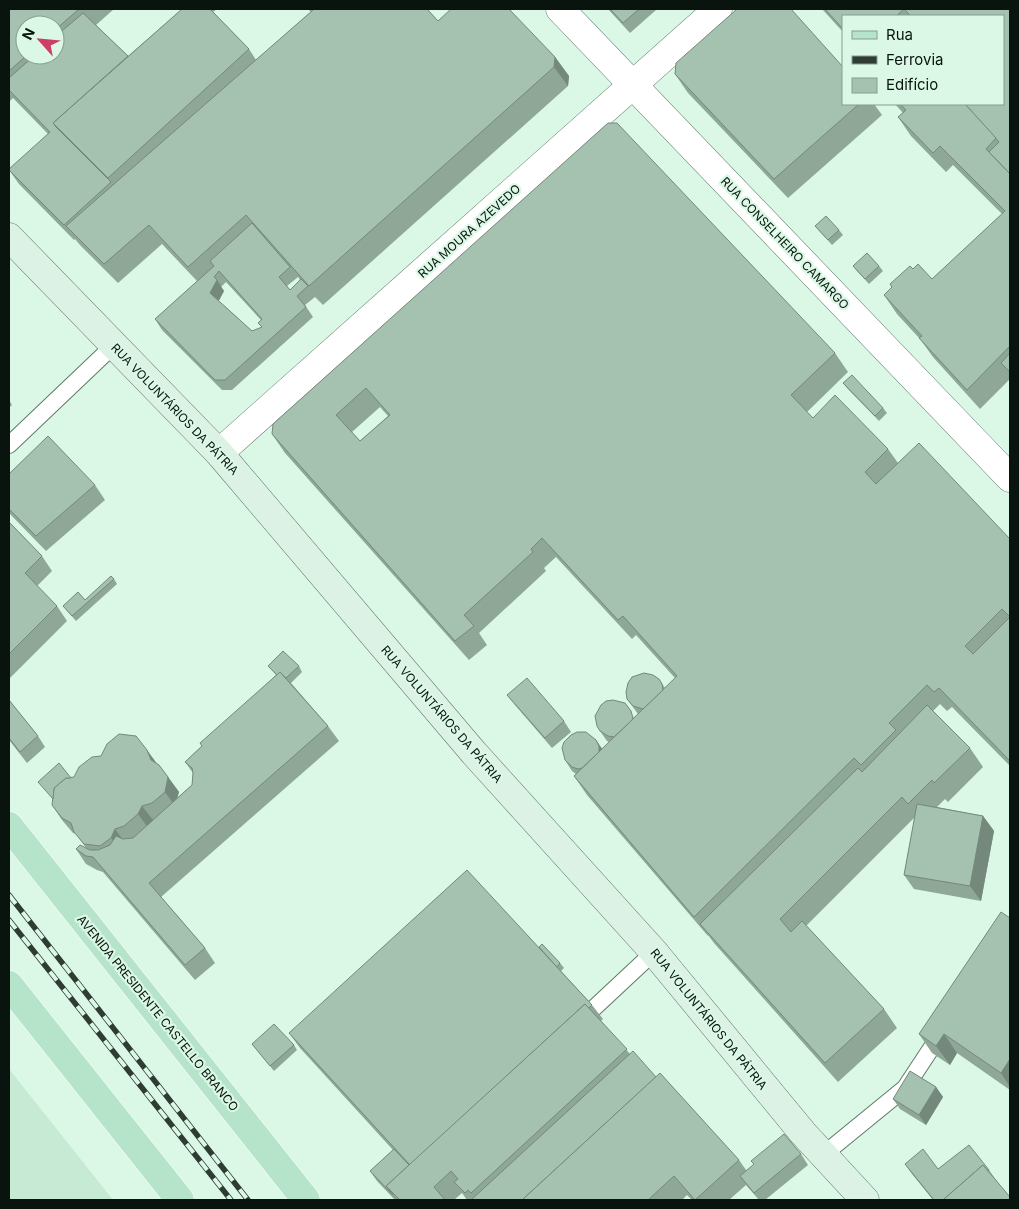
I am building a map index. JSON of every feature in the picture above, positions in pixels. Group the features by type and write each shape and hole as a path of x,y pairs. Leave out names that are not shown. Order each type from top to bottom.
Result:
{"main road":[{"name":"RUA VOLUNTÁRIOS DA PÁTRIA","path":"9,237 220,452 474,753 654,952 796,1126 865,1200"},
{"name":"AVENIDA PRESIDENTE CASTELLO BRANCO","path":"9,826 306,1200"},
{"path":"9,985 180,1200"}],"street":[{"name":"RUA CONSELHEIRO CAMARGO","path":"560,9 1010,478"},
{"name":"RUA MOURA AZEVEDO","path":"220,452 718,9"}],"lane":[{"path":"9,445 114,345"},
{"path":"593,1009 654,952"},
{"path":"823,1155 905,1088 952,1016"}],"shaded area":[{"path":"9,1069 113,1200 9,1200"}],"building":[{"path":"9,9 79,9 65,21 65,15 15,15 16,65 9,71"},
{"path":"182,9 210,9 249,49 108,178 53,123"},
{"path":"313,9 427,9 438,21 451,9 509,9 555,57 554,67 309,286 246,215 188,267 149,225 104,264 66,226"},
{"path":"610,9 639,9 623,23"},
{"path":"737,9 791,9 842,66 842,105 858,105 774,179 675,74 676,63"},
{"path":"825,9 904,9 897,15 842,15 842,28"},
{"path":"904,9 1010,9 1010,174 989,152 999,142 966,105 1004,105 1004,15 910,15"},
{"path":"83,13 128,56 53,123 111,182 64,225 9,170 50,132 9,90 9,78 24,65 65,65 65,28"},
{"path":"901,105 966,105 996,138 986,149 1010,174 1010,346 967,390 919,338 922,336 884,295 892,287 890,284 910,266 913,269 918,264 932,279 1005,211 940,146 933,153 898,117 906,110"},
{"path":"608,123 617,123 835,353 791,395 813,418 835,395 888,449 865,472 876,484 919,443 1010,539 1010,617 1010,761 939,688 934,692 927,685 889,723 896,730 861,765 854,758 694,917 574,776 677,676 623,616 618,620 542,538 531,549 533,552 464,615 474,626 455,641 272,434 273,424","holes":["366,388 390,415 360,441 336,415","1002,609 1010,617 973,654 965,646"]},
{"path":"826,216 839,230 828,240 815,226"},
{"path":"252,223 290,267 279,277 290,290 301,279 308,286 297,296 306,307 225,380 215,380 155,319 214,266 210,261","holes":["219,271 262,319 258,323 262,327 252,331 210,293 217,280 214,277"]},
{"path":"867,253 879,266 865,279 853,266"},
{"path":"1010,353 1010,372 1001,363"},
{"path":"852,375 883,408 875,416 843,383"},
{"path":"48,436 95,485 36,536 9,509 9,474"},
{"path":"9,522 42,556 25,573 57,606 9,654"},
{"path":"111,576 114,579 72,616 63,606 78,592 85,600"},
{"path":"283,651 299,666 286,678 280,672 277,675 268,666"},
{"path":"280,672 328,726 149,883 205,948 185,965 93,857 86,856 76,849 80,845 90,850 98,850 110,845 116,836 123,839 133,838 192,785 192,768 185,762 202,746 200,743"},
{"path":"644,673 659,679 663,690 643,709 633,706 627,699 626,692 632,677"},
{"path":"527,678 564,721 545,738 507,695"},
{"path":"9,700 38,736 20,752 9,738"},
{"path":"613,700 625,703 631,711 633,718 614,737 600,731 595,716 601,705 606,701"},
{"path":"927,705 970,748 934,783 932,780 908,804 902,797 780,919 791,932 802,921 884,1009 825,1063 700,924 858,768 862,772"},
{"path":"577,732 586,732 596,740 599,746 599,752 582,768 578,769 572,767 565,760 562,748 564,742"},
{"path":"119,734 136,736 147,750 151,760 159,765 168,777 165,792 152,803 142,806 138,814 124,826 115,829 111,838 100,846 84,844 74,832 71,823 62,818 52,805 54,788 66,778 74,777 79,767 92,757 101,756 107,744"},
{"path":"59,763 71,778 66,778 54,788 53,799 38,782"},
{"path":"917,804 983,816 970,886 904,875"},
{"path":"467,870 592,1005 589,1008 585,1004 410,1165 289,1033"},
{"path":"1001,912 1010,918 1010,1059 1001,1073 944,1034 936,1046 919,1034"},
{"path":"542,944 560,963 557,967 539,947"},
{"path":"585,1004 627,1049 471,1193 468,1190 465,1193 454,1182 458,1179 451,1171 434,1187 445,1200 400,1200 386,1186"},
{"path":"274,1024 294,1045 270,1066 252,1044"},
{"path":"633,1051 656,1077 522,1200 471,1200"},
{"path":"910,1071 936,1087 919,1115 893,1099"},
{"path":"660,1073 739,1160 695,1200 674,1176 648,1200 522,1200"},
{"path":"784,1134 801,1154 754,1193 740,1176 754,1164 751,1161"},
{"path":"969,1145 989,1170 983,1165 943,1200 934,1200 905,1164 923,1149 938,1169"},
{"path":"394,1149 409,1165 386,1186 393,1195 370,1171"},
{"path":"983,1165 1010,1197 1010,1200 943,1200"}],"railway":[{"path":"9,895 248,1200"},
{"path":"9,920 231,1200"}]}
